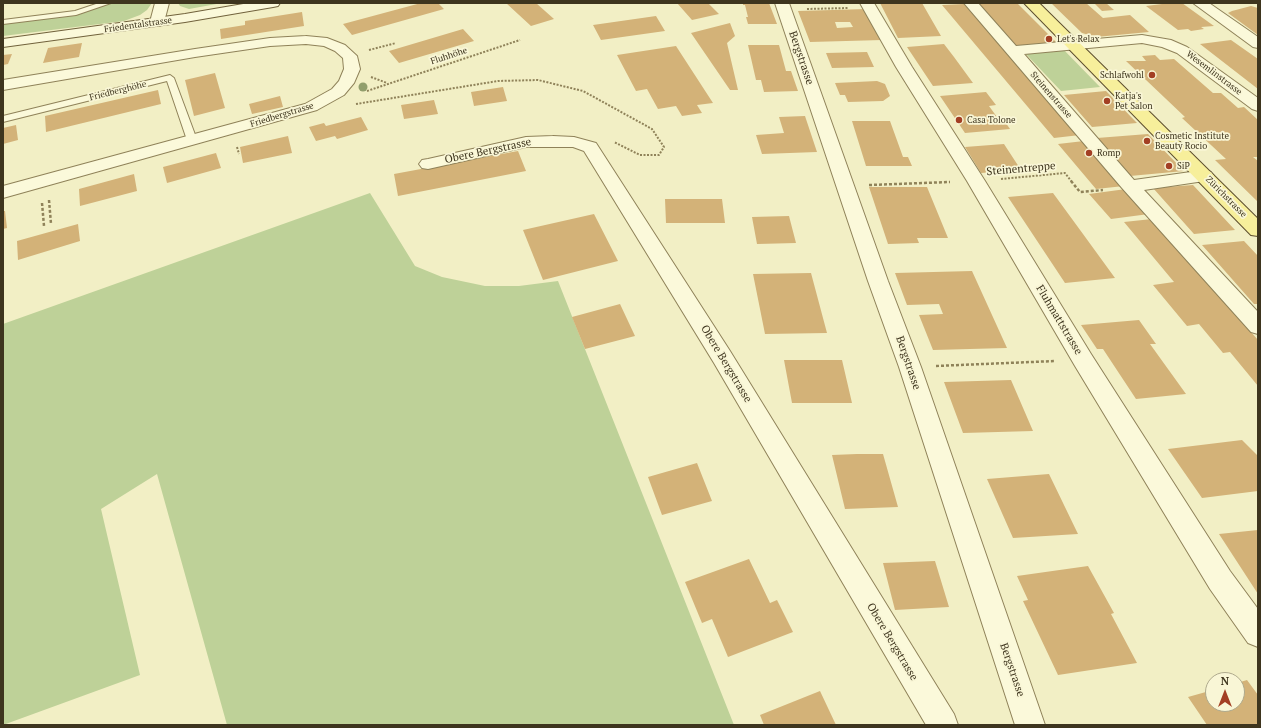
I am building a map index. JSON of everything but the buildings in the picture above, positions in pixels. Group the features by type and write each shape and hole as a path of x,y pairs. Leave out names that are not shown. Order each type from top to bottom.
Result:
{"main road":[{"name":"Zürichstrasse","path":"1031,3 1258,230"}],"street":[{"path":"157,22 162,3"},
{"name":"Friedentalstrasse","path":"3,43 157,22 273,3"},
{"name":"Bergstrasse","path":"782,3 910,367 1030,725"},
{"name":"Fluhmattstrasse","path":"867,3 904,67 976,181 1083,360 1220,580 1258,633"},
{"name":"Steinenstrasse","path":"971,3 1130,185 1258,326"},
{"path":"1200,3 1258,44"},
{"name":"Wesemlinstrasse","path":"1074,46 1142,39 1166,43 1182,50 1258,106"},
{"name":"Friedbergstrasse","path":"3,85 270,42 306,40 327,42 340,48 350,56 352,69 351,76 338,92 311,107 3,192"},
{"path":"1013,51 1074,46"},
{"name":"Obere Bergstrasse","path":"428,164 526,142 574,142 590,147 722,357 943,725"},
{"path":"1130,185 1205,176"}],"lane":[{"path":"3,22 60,16 107,3"},
{"name":"Friedberghöhe","path":"3,119 170,78 192,140"}],"path":[{"path":"817,8 834,8"},
{"name":"Fluhhöhe","path":"383,85 520,40"},
{"path":"384,46 396,43"},
{"path":"367,77 380,80 387,84"},
{"path":"351,105 498,81 538,80 583,91 652,129 664,148 659,155 640,155 626,150 612,141 598,138 590,147"},
{"name":"Steinentreppe","path":"976,181 1065,173 1080,192 1127,188 1130,185"},
{"path":"845,185 976,181"},
{"path":"41,198 44,226"},
{"path":"50,213 51,224"},
{"path":"910,367 1083,360"}],"green space":[{"path":"112,3 152,3 147,10 140,15 124,21 3,36 3,23 79,13"},
{"path":"178,3 222,3 189,9 180,6"},
{"path":"1063,49 1100,87 1061,91 1025,53"},
{"path":"370,193 415,266 442,277 485,286 519,286 558,281 734,725 227,725 157,474 101,509 140,675 3,725 3,324"}],"place":[{"name":"Let's Relax","path":"1049,39"},
{"name":"Schlafwohl","path":"1152,75"},
{"name":"Katja's Pet Salon","path":"1107,101"},
{"name":"Casa Tolone","path":"959,120"},
{"name":"Cosmetic Institute Beauty Rocio","path":"1147,141"},
{"name":"Romp","path":"1089,153"},
{"name":"SiP","path":"1169,166"}]}
